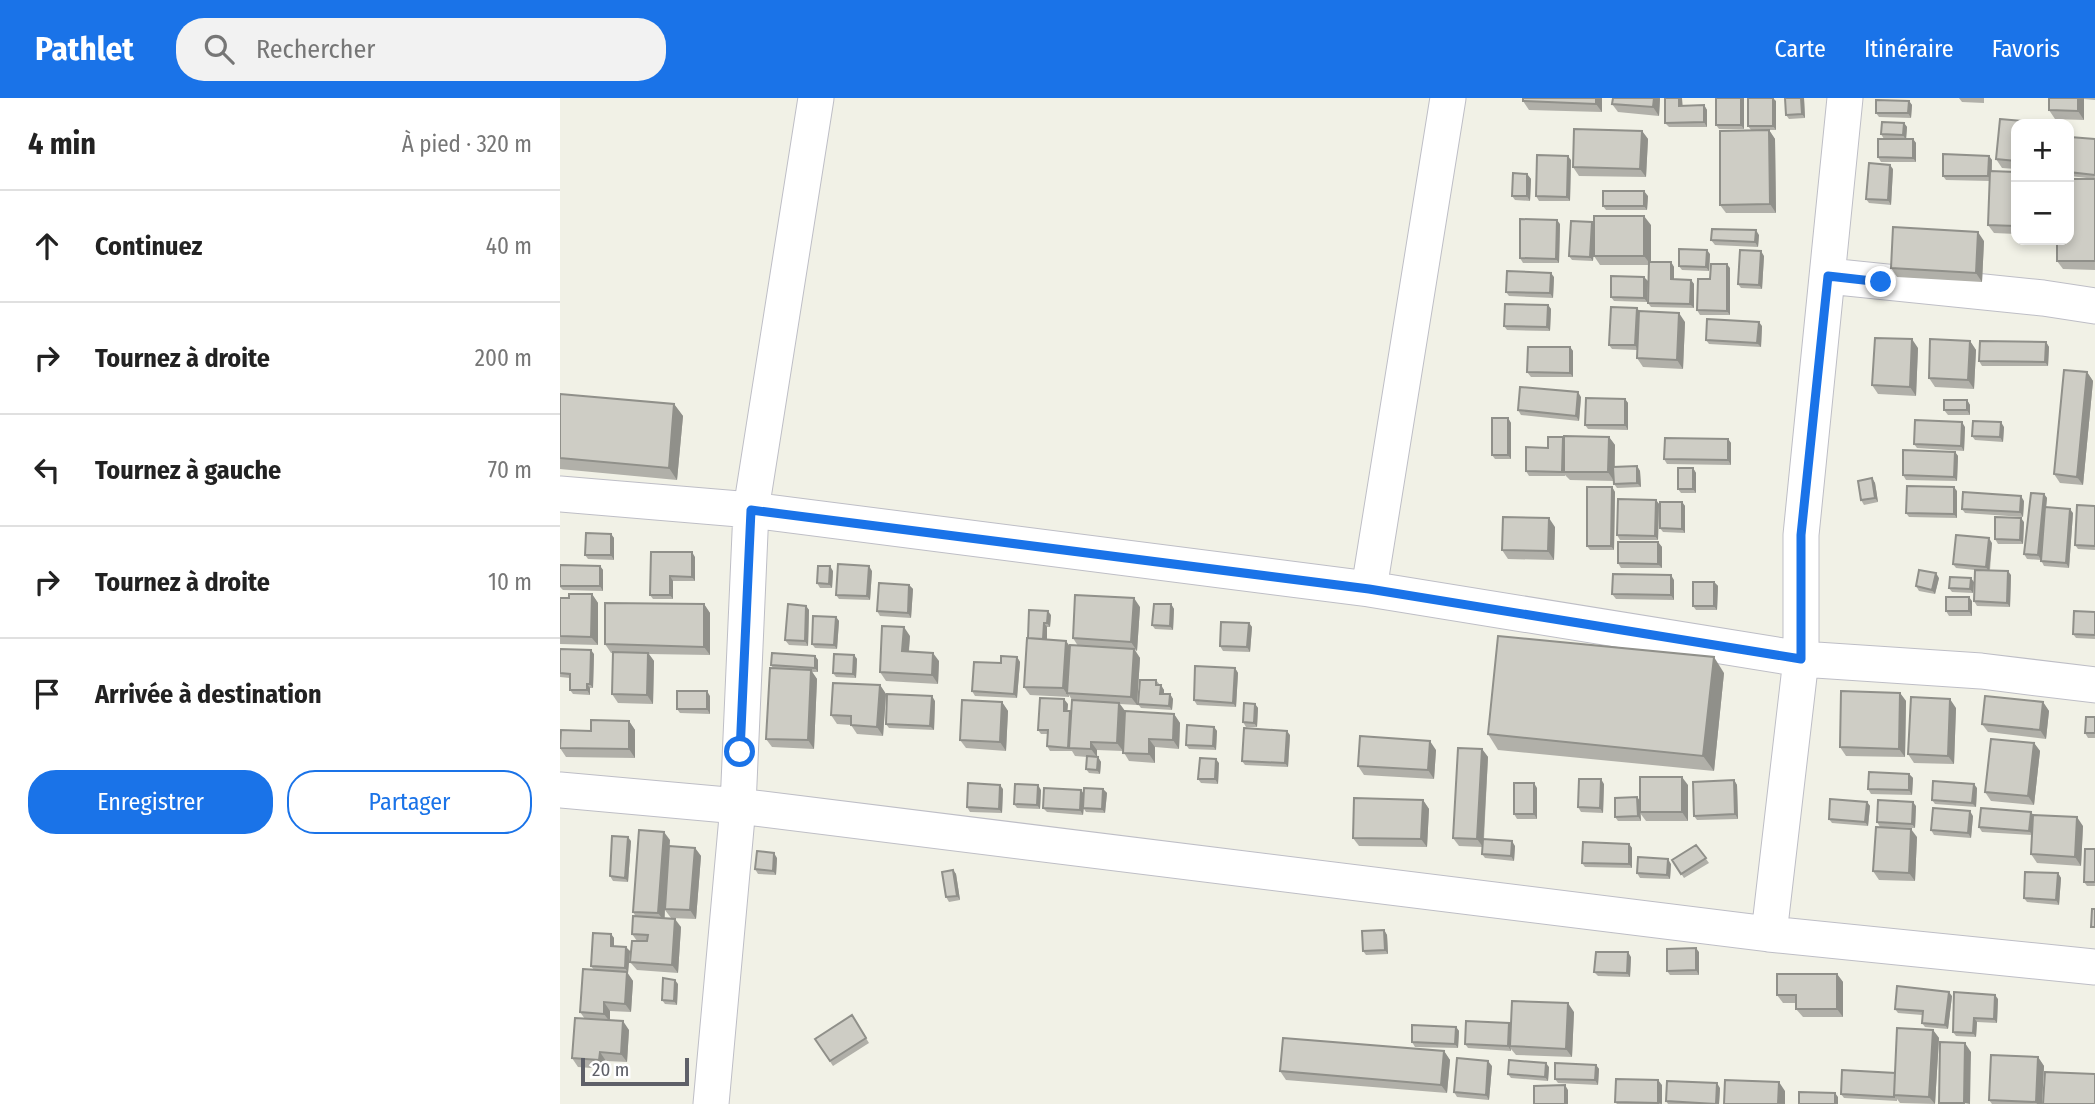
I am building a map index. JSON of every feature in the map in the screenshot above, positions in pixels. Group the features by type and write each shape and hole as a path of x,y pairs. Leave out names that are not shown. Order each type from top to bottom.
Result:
{"street":[{"path":"711,1104 738,806 751,510 816,98"},
{"path":"1369,589 1448,98"},
{"path":"1769,934 1801,659 1801,535 1845,98"},
{"path":"1828,276 2043,298 2095,306"},
{"path":"560,494 751,510 1369,589 1801,659 1981,671 2095,685"},
{"path":"560,790 738,806 1769,934 2095,967"}],"building":[{"path":"1523,98 1596,98 1596,104 1523,101"},
{"path":"1613,98 1654,98 1653,107 1612,104"},
{"path":"1665,98 1679,98 1679,106 1704,105 1704,122 1665,123"},
{"path":"1716,98 1741,98 1741,125 1716,125"},
{"path":"1748,98 1773,98 1773,126 1748,126"},
{"path":"1785,98 1801,98 1802,114 1786,115"},
{"path":"2049,98 2078,98 2078,111 2049,110"},
{"path":"1876,100 1909,101 1908,113 1876,113"},
{"path":"2000,119 2011,120 2011,160 1996,159"},
{"path":"1882,122 1904,123 1903,135 1881,134"},
{"path":"1574,129 1642,131 1640,169 1573,167"},
{"path":"1769,130 1770,204 1720,205 1720,131"},
{"path":"2074,137 2095,139 2095,175 2074,173"},
{"path":"1878,139 1913,139 1913,158 1878,157"},
{"path":"1943,154 1989,156 1988,176 1943,176"},
{"path":"1537,155 1568,156 1567,197 1536,196"},
{"path":"1869,163 1890,165 1888,200 1866,199"},
{"path":"1990,171 2011,172 2011,226 1988,225"},
{"path":"1513,173 1527,174 1527,196 1512,196"},
{"path":"2074,179 2095,179 2095,261 2057,261 2057,245 2074,245"},
{"path":"1603,191 1644,191 1644,206 1603,206"},
{"path":"1594,216 1644,216 1644,256 1594,256"},
{"path":"1520,219 1557,220 1556,259 1520,258"},
{"path":"1571,221 1592,222 1590,257 1569,256"},
{"path":"1893,227 1978,232 1976,273 1891,268"},
{"path":"1712,229 1756,230 1755,242 1711,240"},
{"path":"1679,249 1707,250 1706,267 1679,266"},
{"path":"1740,250 1761,251 1759,285 1738,284"},
{"path":"1649,262 1671,262 1671,279 1691,280 1690,304 1648,303"},
{"path":"1711,264 1727,264 1727,311 1697,310 1698,279 1710,279"},
{"path":"1507,271 1551,273 1550,293 1506,292"},
{"path":"1611,276 1644,277 1644,298 1611,297"},
{"path":"1505,304 1548,305 1547,327 1504,326"},
{"path":"1611,307 1637,308 1635,345 1609,345"},
{"path":"1639,311 1679,313 1677,360 1637,358"},
{"path":"1707,319 1759,322 1757,343 1706,340"},
{"path":"1875,338 1912,339 1910,387 1872,385"},
{"path":"1930,339 1970,341 1968,380 1929,378"},
{"path":"1980,341 2046,342 2045,362 1979,361"},
{"path":"1528,347 1570,347 1570,373 1527,372"},
{"path":"2064,370 2087,372 2077,477 2054,474"},
{"path":"1520,387 1578,392 1576,416 1518,410"},
{"path":"560,394 674,404 669,468 560,458"},
{"path":"1586,398 1625,399 1625,425 1585,425"},
{"path":"1944,400 1967,400 1967,410 1944,410"},
{"path":"1492,418 1508,418 1508,455 1492,455"},
{"path":"1915,420 1962,422 1961,446 1914,444"},
{"path":"1973,421 2001,422 2000,437 1972,436"},
{"path":"1564,436 1609,437 1608,472 1564,472"},
{"path":"1548,437 1563,437 1562,472 1526,471 1526,447 1548,448"},
{"path":"1665,438 1728,439 1728,460 1664,459"},
{"path":"1903,450 1955,452 1954,477 1903,475"},
{"path":"1637,466 1637,483 1614,484 1613,467"},
{"path":"1678,468 1693,468 1693,489 1678,489"},
{"path":"1872,478 1875,498 1861,500 1858,481"},
{"path":"1907,486 1954,487 1954,514 1906,513"},
{"path":"1587,487 1612,487 1611,546 1587,546"},
{"path":"1963,492 2021,496 2020,512 1962,509"},
{"path":"2031,493 2044,494 2038,555 2024,554"},
{"path":"1618,499 1656,500 1655,536 1617,535"},
{"path":"1660,502 1682,502 1682,529 1660,528"},
{"path":"2077,505 2095,506 2095,546 2075,545"},
{"path":"2045,507 2070,509 2066,563 2041,561"},
{"path":"1503,517 1549,518 1548,551 1502,550"},
{"path":"1995,517 2021,518 2020,540 1995,539"},
{"path":"586,533 611,534 611,555 585,555"},
{"path":"1956,535 1989,538 1986,567 1953,564"},
{"path":"1618,542 1658,542 1658,564 1618,563"},
{"path":"651,552 692,552 692,577 670,576 670,595 650,595"},
{"path":"838,564 869,566 867,596 836,595"},
{"path":"560,565 600,566 600,586 560,586"},
{"path":"818,566 830,566 829,584 817,583"},
{"path":"1919,570 1936,573 1932,590 1916,586"},
{"path":"1975,570 2008,571 2007,603 1974,601"},
{"path":"1613,574 1671,575 1671,595 1612,594"},
{"path":"1950,577 1971,578 1970,589 1949,588"},
{"path":"1693,582 1714,582 1714,606 1693,606"},
{"path":"879,583 909,585 908,613 877,611"},
{"path":"569,594 592,594 591,637 560,636 560,598 569,598"},
{"path":"1075,595 1134,598 1131,642 1073,638"},
{"path":"1946,597 1969,597 1969,611 1946,611"},
{"path":"605,603 704,604 704,647 605,644"},
{"path":"788,604 806,606 805,641 785,640"},
{"path":"1154,604 1171,604 1170,626 1152,625"},
{"path":"1029,610 1048,611 1043,639 1028,638"},
{"path":"2074,611 2095,612 2095,635 2073,634"},
{"path":"813,616 836,617 834,645 812,644"},
{"path":"1221,622 1249,623 1247,647 1220,646"},
{"path":"882,626 904,627 902,651 933,653 932,675 880,672"},
{"path":"1498,636 1714,657 1703,756 1488,734"},
{"path":"1027,638 1066,641 1063,688 1024,687"},
{"path":"1070,645 1134,649 1131,697 1067,693"},
{"path":"560,649 591,650 590,684 587,684 587,690 570,690 570,674 560,673"},
{"path":"613,652 648,653 647,695 612,694"},
{"path":"772,653 815,656 815,668 771,665"},
{"path":"834,654 854,655 853,674 833,673"},
{"path":"1001,656 1017,657 1014,694 972,691 974,662 1001,663"},
{"path":"1195,666 1235,668 1233,703 1194,700"},
{"path":"770,668 811,670 808,740 766,739"},
{"path":"1140,680 1156,680 1156,685 1161,685 1160,694 1170,694 1169,706 1138,704"},
{"path":"833,683 880,685 877,727 851,725 851,716 831,715"},
{"path":"677,691 707,691 707,709 677,709"},
{"path":"1841,691 1900,693 1899,749 1840,747"},
{"path":"887,694 932,696 930,726 886,724"},
{"path":"1985,696 2043,702 2040,730 1982,724"},
{"path":"1911,697 1950,699 1948,756 1908,754"},
{"path":"1040,698 1064,699 1064,711 1070,711 1068,748 1047,746 1048,730 1038,730"},
{"path":"962,700 1002,702 1000,742 960,740"},
{"path":"1072,700 1119,703 1117,743 1091,742 1091,749 1069,748"},
{"path":"1244,703 1255,704 1254,723 1243,722"},
{"path":"1125,711 1174,714 1173,740 1149,739 1149,754 1123,753"},
{"path":"2086,717 2095,717 2095,733 2085,733"},
{"path":"591,720 629,721 629,749 560,748 561,730 591,731"},
{"path":"1187,725 1214,727 1213,746 1186,745"},
{"path":"1244,728 1287,731 1285,763 1242,761"},
{"path":"1360,736 1430,741 1428,770 1358,766"},
{"path":"1991,739 2034,743 2028,796 1985,792"},
{"path":"1458,748 1482,749 1477,839 1453,838"},
{"path":"1087,756 1098,757 1097,770 1086,769"},
{"path":"1200,758 1216,759 1215,779 1198,779"},
{"path":"1869,772 1909,774 1909,790 1868,789"},
{"path":"1640,777 1682,777 1682,812 1640,812"},
{"path":"1579,779 1601,779 1600,808 1578,807"},
{"path":"1734,780 1735,814 1694,816 1693,782"},
{"path":"1933,781 1974,784 1972,803 1932,800"},
{"path":"968,783 1000,785 999,809 967,807"},
{"path":"1514,783 1534,783 1534,814 1514,814"},
{"path":"1015,784 1038,785 1037,805 1014,804"},
{"path":"1044,788 1081,790 1080,810 1043,808"},
{"path":"1084,788 1103,789 1102,809 1083,808"},
{"path":"1637,797 1638,816 1615,817 1615,798"},
{"path":"1354,798 1423,800 1421,839 1353,838"},
{"path":"1830,799 1867,802 1865,822 1829,819"},
{"path":"1878,800 1913,802 1912,824 1877,822"},
{"path":"1933,808 1970,811 1968,833 1931,830"},
{"path":"1981,808 2031,812 2029,831 1979,827"},
{"path":"2033,815 2077,817 2075,857 2031,854"},
{"path":"1876,827 1911,829 1909,873 1873,871"},
{"path":"639,830 664,832 658,913 633,912"},
{"path":"612,836 628,837 625,878 610,876"},
{"path":"1483,839 1512,841 1511,856 1482,854"},
{"path":"1583,842 1629,844 1629,864 1582,863"},
{"path":"1696,845 1706,858 1681,874 1672,860"},
{"path":"669,846 695,848 690,910 665,909"},
{"path":"2085,849 2095,849 2095,882 2084,882"},
{"path":"757,851 774,853 773,871 755,869"},
{"path":"1638,857 1668,859 1667,875 1637,873"},
{"path":"953,870 957,896 946,897 942,872"},
{"path":"2025,872 2058,873 2056,900 2024,898"},
{"path":"2092,909 2095,909 2095,927 2091,927"},
{"path":"633,916 675,919 672,965 630,962 632,941 647,941 648,935 632,934"},
{"path":"1384,930 1385,950 1363,951 1362,931"},
{"path":"593,933 611,934 611,946 626,947 625,968 591,966"},
{"path":"1696,948 1696,970 1667,971 1667,949"},
{"path":"1596,952 1628,952 1627,973 1594,972"},
{"path":"583,969 627,972 625,1004 604,1002 604,1014 580,1012"},
{"path":"1777,974 1837,974 1837,1009 1796,1009 1796,995 1777,995"},
{"path":"663,978 675,980 674,1001 662,1000"},
{"path":"1897,986 1949,992 1945,1025 1922,1023 1923,1011 1895,1009"},
{"path":"1954,992 1995,995 1994,1019 1974,1018 1973,1033 1953,1032"},
{"path":"1512,1001 1568,1003 1566,1049 1510,1046"},
{"path":"852,1015 866,1038 830,1061 815,1039"},
{"path":"575,1018 623,1021 621,1054 600,1052 599,1060 572,1058"},
{"path":"1466,1021 1509,1023 1508,1046 1465,1044"},
{"path":"1412,1025 1456,1027 1455,1044 1412,1042"},
{"path":"1897,1028 1933,1030 1929,1097 1894,1095"},
{"path":"1283,1038 1444,1051 1441,1085 1280,1071"},
{"path":"1940,1042 1965,1043 1964,1103 1939,1103"},
{"path":"1991,1055 2038,1057 2036,1102 1989,1100"},
{"path":"1457,1058 1488,1061 1486,1095 1454,1092"},
{"path":"1509,1060 1546,1063 1545,1077 1508,1074"},
{"path":"1555,1063 1596,1065 1595,1080 1555,1079"},
{"path":"1842,1070 1895,1073 1894,1097 1841,1094"},
{"path":"2045,1072 2095,1074 2095,1104 2043,1104"},
{"path":"1616,1079 1658,1080 1658,1103 1615,1102"},
{"path":"1725,1080 1779,1082 1778,1104 1724,1104"},
{"path":"1667,1081 1717,1083 1716,1104 1666,1101"},
{"path":"1565,1085 1565,1104 1534,1104 1534,1086"},
{"path":"1799,1092 1835,1093 1835,1104 1799,1104"}],"route":[{"path":"740,752 751,510 1369,589 1801,659 1801,535 1828,276 1881,282"}]}
